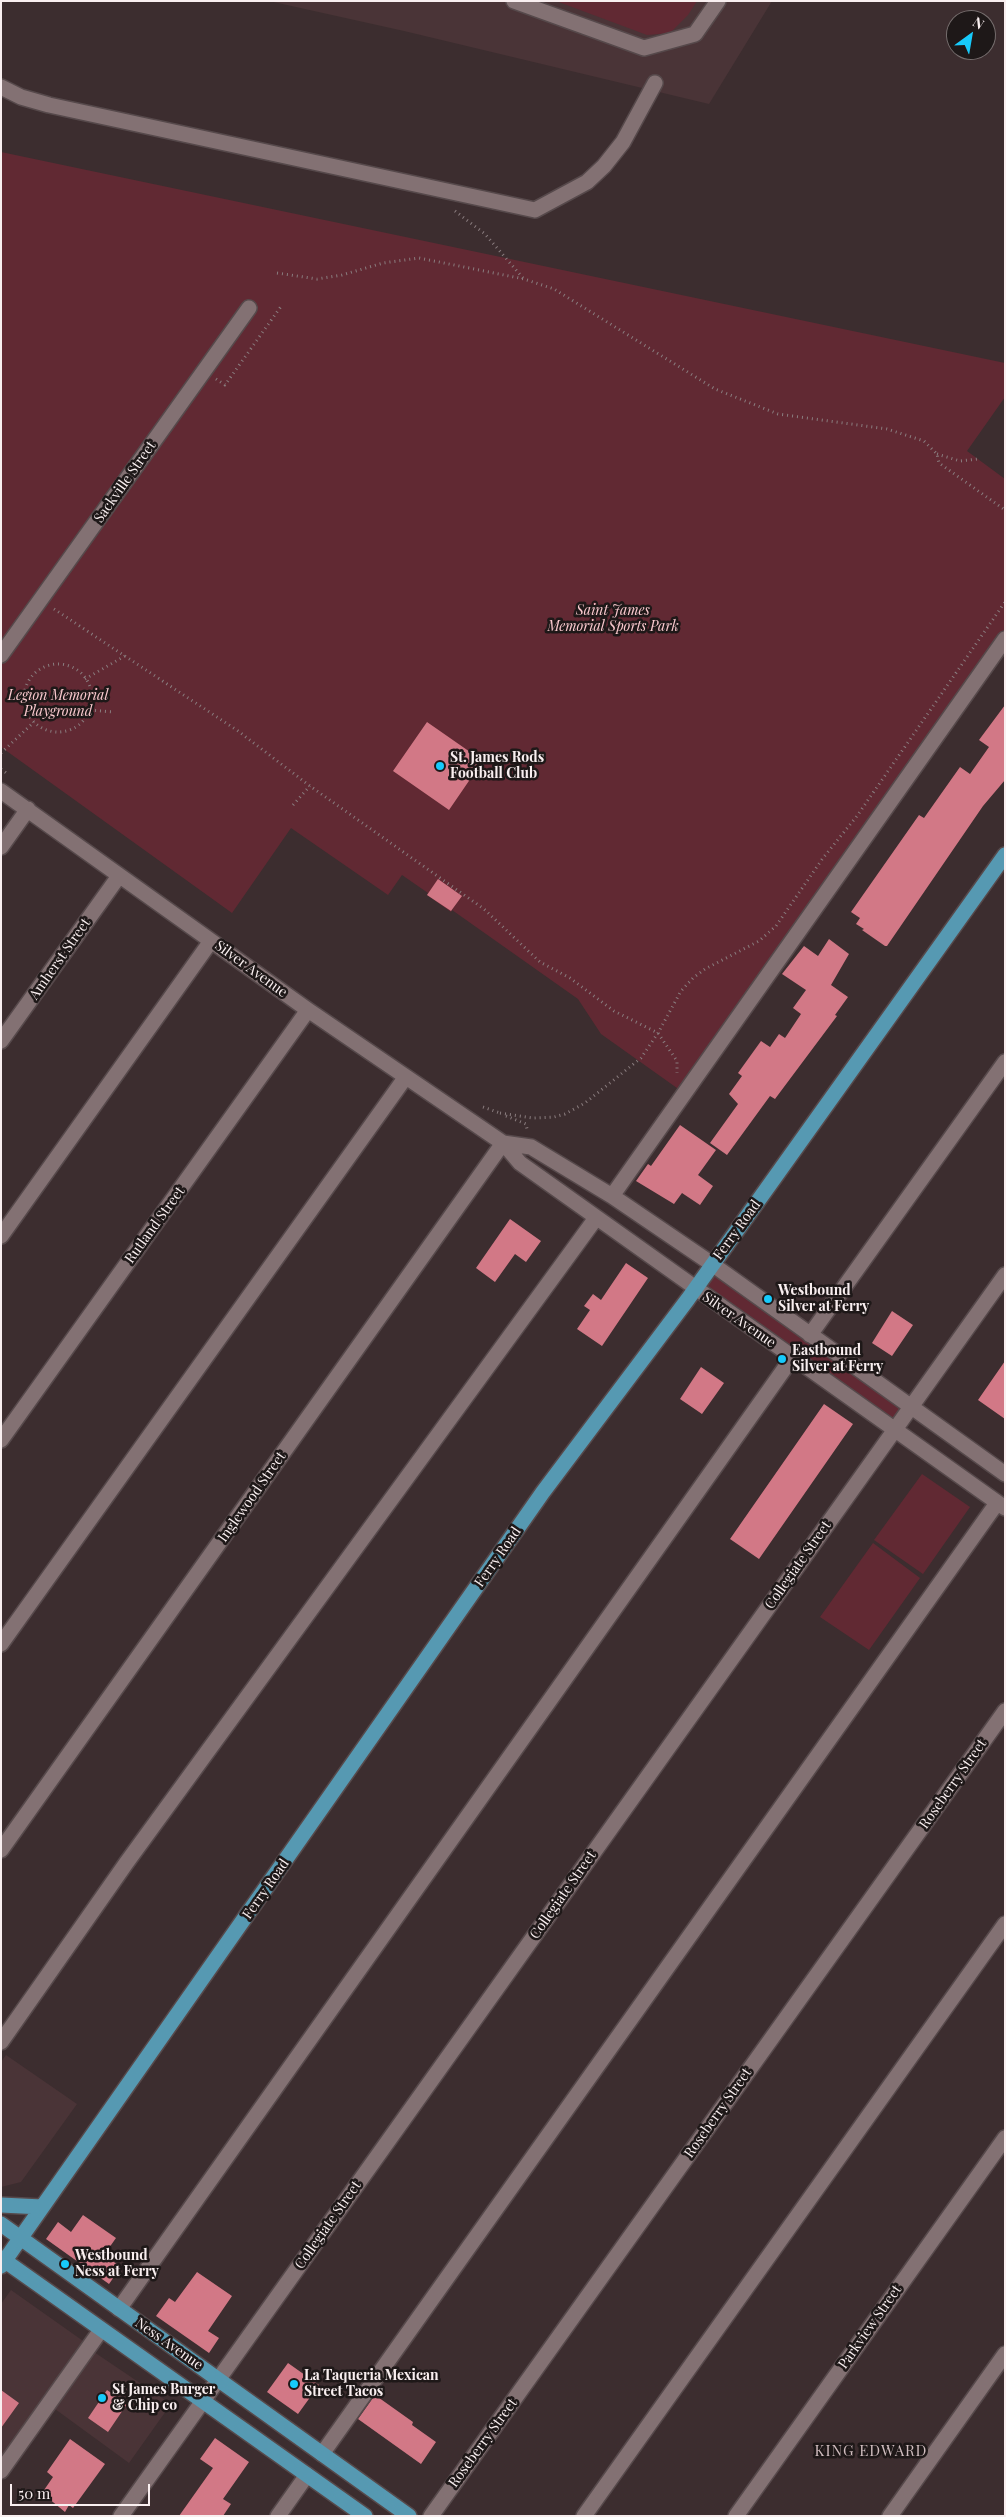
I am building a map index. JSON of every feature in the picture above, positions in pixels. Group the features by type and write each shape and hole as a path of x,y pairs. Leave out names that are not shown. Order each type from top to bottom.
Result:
{"main road":[{"name":"Ferry Road","path":"2,2262 21,2238 543,1492 694,1289 1005,855"},
{"path":"1,2205 42,2207"},
{"name":"Ness Avenue","path":"1,2224 409,2516"},
{"name":"Ness Avenue","path":"2,2262 365,2516"}],"street":[{"path":"514,1 644,48 695,34 718,1"},
{"path":"1,87 21,97 49,105 535,210 587,182 604,166 623,142 655,83"},
{"name":"Sackville Street","path":"1,655 248,308"},
{"path":"612,1196 1005,639"},
{"name":"Silver Avenue","path":"1,791 308,1010 405,1078 503,1143 520,1163 694,1289 1001,1506"},
{"path":"1,846 28,809"},
{"name":"Amherst Street","path":"1,1041 119,876"},
{"path":"1,1236 211,941"},
{"name":"Rutland Street","path":"1,1440 308,1010"},
{"path":"810,1335 1005,1062"},
{"path":"1,1644 405,1078"},
{"name":"Silver Avenue","path":"503,1143 531,1147 612,1196 712,1264 1005,1474"},
{"name":"Inglewood Street","path":"1,1850 503,1143"},
{"path":"1,2042 127,1862 596,1218"},
{"name":"Collegiate Street","path":"121,2516 1005,1275"},
{"path":"119,2309 792,1358"},
{"path":"322,2454 1001,1506"},
{"name":"Roseberry Street","path":"431,2516 1005,1711"},
{"path":"584,2516 1005,1924"},
{"name":"Parkview Street","path":"736,2516 1005,2138"},
{"path":"1,2471 101,2330"},
{"path":"890,2516 1005,2354"},
{"path":"278,2516 307,2475"}],"path":[{"path":"454,210 485,234 524,279"},
{"path":"277,273 318,279 342,275 383,263 419,258 524,279 554,289 714,389 778,414 887,429 924,441 937,454 960,461 978,459"},
{"path":"205,370 225,385 282,305"},
{"path":"937,454 939,463 1005,510"},
{"path":"41,600 238,731 310,786 484,909 540,962 570,978 614,1011 658,1034 677,1062 676,1104"},
{"path":"500,1113 533,1118 554,1117 576,1109 633,1066 658,1034 681,991 693,978 704,968 759,941 783,917 823,858 857,816 1005,602"},
{"path":"85,679 126,656"},
{"path":"66,665 76,670 85,679 92,696 90,710 80,724 70,730 58,732 46,731 34,722 24,705 24,693 28,682 35,672 46,666 66,665"},
{"path":"90,710 113,712"},
{"path":"1,753 34,722"},
{"path":"293,805 310,786"}],"shaded area":[{"path":"269,1 772,1 709,104 404,31"},
{"path":"6,2055 77,2104 21,2182 1,2187 1,2062"},
{"path":"11,2290 86,2343 1,2463 1,2304"},
{"path":"94,2352 171,2404 129,2463 55,2409"}],"green space":[{"path":"556,1 697,1 688,15 670,33 647,35"},
{"name":"Saint James Memorial Sports Park","path":"1,152 1005,363 1005,397 967,451 1005,479 1005,639 684,1093 601,1034 578,999 452,910 451,912 402,875 388,895 291,828 232,913 1,747"},
{"path":"712,1264 910,1407 894,1430 694,1289"},
{"path":"922,1474 970,1507 923,1574 874,1540"},
{"path":"873,1543 920,1578 869,1650 820,1617"}],"building":[{"path":"1005,705 1005,780 983,806 887,946 885,946 856,924 860,918 851,912 919,815 924,818 960,767 970,774 989,747 979,740"},
{"name":"St. James Rods Football Club","path":"427,722 483,761 485,773 473,775 449,810 393,771"},
{"path":"438,879 462,896 451,911 427,895"},
{"path":"829,939 849,954 831,985 848,997 835,1015 837,1016 775,1099 770,1096 727,1155 710,1143 738,1104 729,1094 742,1076 738,1073 761,1041 770,1047 779,1034 785,1038 801,1014 793,1008 806,990 782,974 804,946 818,956"},
{"path":"680,1125 716,1150 698,1175 713,1186 700,1205 682,1193 674,1204 636,1181 648,1164 651,1166"},
{"path":"510,1219 541,1241 526,1262 515,1254 495,1282 476,1268"},
{"path":"626,1263 648,1278 602,1346 577,1329 590,1310 584,1306 593,1294 601,1300"},
{"path":"892,1311 913,1325 892,1356 872,1343"},
{"path":"1005,1361 1005,1419 978,1400"},
{"path":"701,1367 724,1383 702,1414 680,1399"},
{"path":"824,1404 853,1424 759,1559 730,1539"},
{"path":"83,2215 116,2238 104,2255 121,2267 109,2284 46,2239 58,2222 71,2232"},
{"path":"197,2272 232,2296 208,2331 219,2338 209,2353 156,2316 169,2298 175,2302"},
{"path":"288,2363 319,2385 298,2414 267,2392"},
{"path":"1,2390 19,2403 1,2428"},
{"path":"107,2390 127,2404 108,2432 88,2418"},
{"path":"375,2395 413,2422 412,2425 436,2442 421,2464 358,2419"},
{"path":"215,2438 249,2462 223,2499 231,2504 223,2516 179,2516 213,2468 200,2459"},
{"path":"70,2439 105,2464 73,2508 69,2505 65,2512 42,2493 53,2477 47,2472"}],"place":[{"name":"St. James Rods Football Club","path":"440,766"},
{"name":"Westbound Silver at Ferry","path":"768,1299"},
{"name":"Eastbound Silver at Ferry","path":"782,1359"},
{"name":"Westbound Ness at Ferry","path":"65,2264"},
{"name":"La Taqueria Mexican Street Tacos","path":"294,2384"},
{"name":"St James Burger & Chip co","path":"102,2398"}],"district":[{"name":"KING EDWARD","path":"871,2451"}],"park label":[{"name":"Legion Memorial Playground","path":"58,704"}]}
